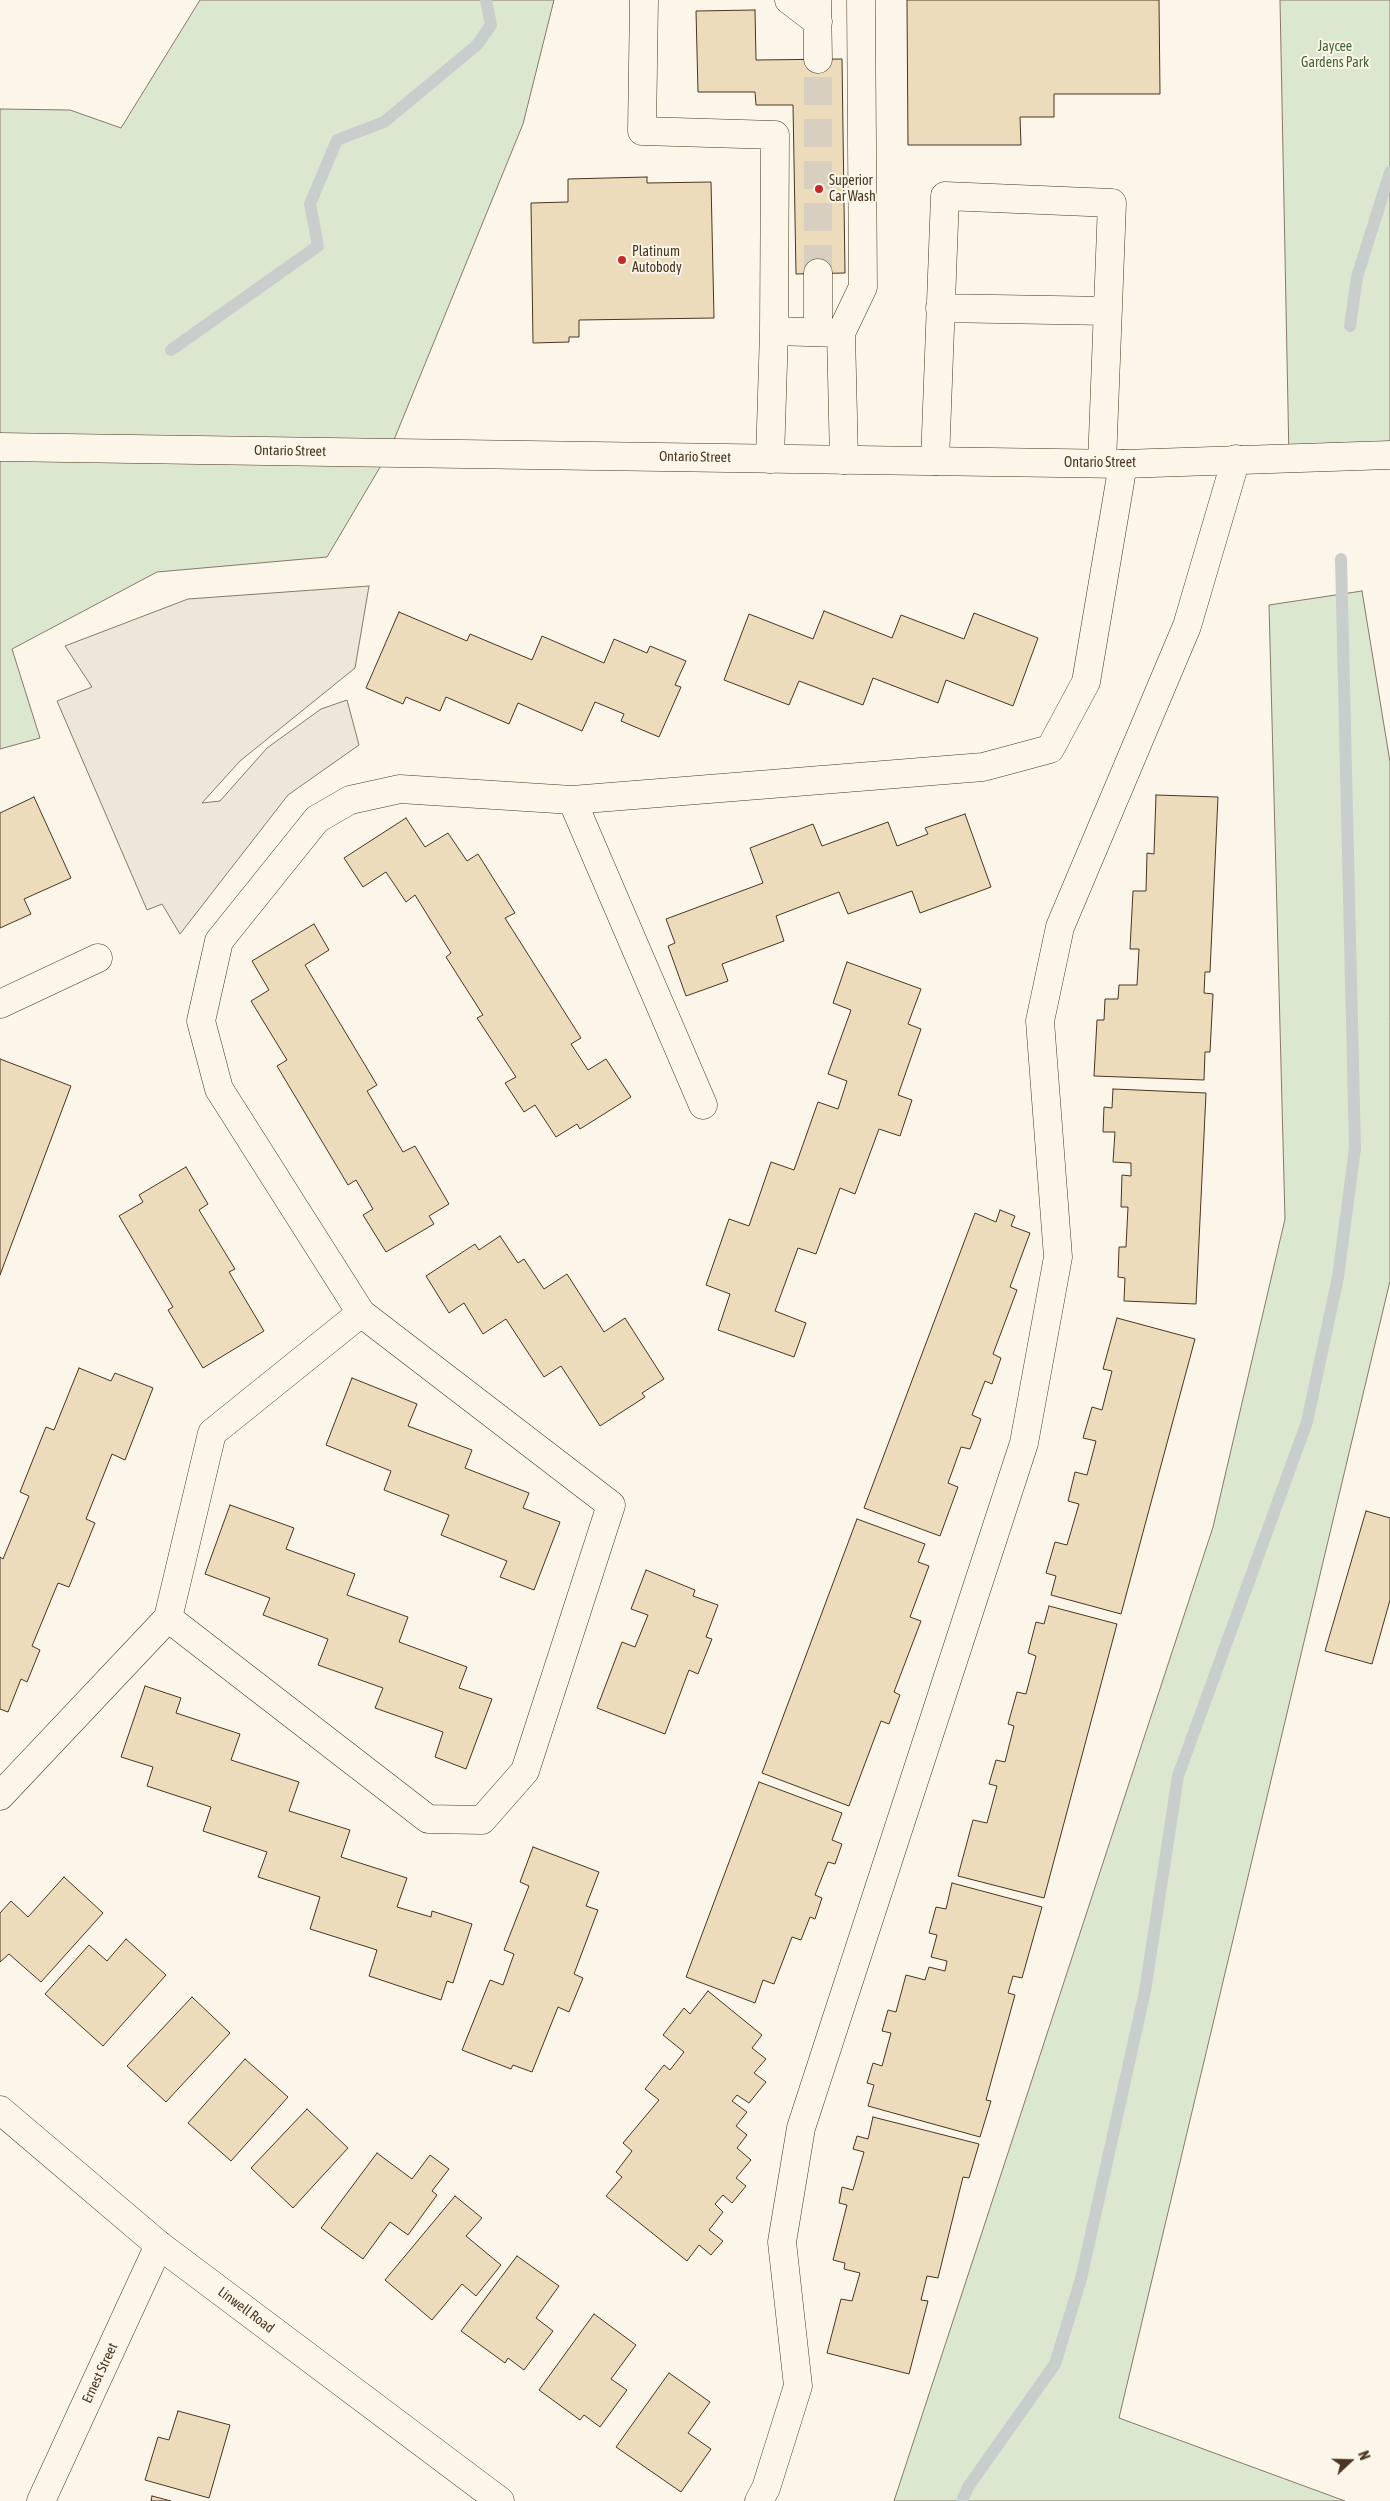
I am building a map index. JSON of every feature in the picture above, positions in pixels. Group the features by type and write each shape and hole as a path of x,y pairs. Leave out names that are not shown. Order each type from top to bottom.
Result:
{"main road":[{"path":"644,0 642,131 775,135 774,331 770,459"},
{"path":"788,0 818,11 818,59"},
{"path":"830,333 863,287 861,0"},
{"path":"168,1618 428,1819 482,1820 525,1771 611,1505 361,1313 219,1089 201,1021 219,941 316,819 350,800 400,789 572,800 983,767 1050,749 1086,682 1113,464 1108,311 1112,203 944,196 934,461"},
{"path":"818,273 830,333 844,460"},
{"path":"940,308 1108,311"},
{"path":"774,331 830,333"},
{"name":"Ontario Street","path":"0,447 1113,464 1390,455"},
{"path":"759,2501 766,2488 798,2386 782,2242 801,2128 1024,1443 1058,1257 1040,1021 1060,927 1187,626 1236,459"},
{"path":"572,800 703,1105"},
{"path":"0,1004 98,958"},
{"path":"0,1796 168,1618 212,1433 361,1313"},
{"name":"Linwell Road","path":"0,2110 159,2245 500,2501"},
{"name":"Ernest Street","path":"41,2501 159,2245"}],"green space":[{"path":"200,0 554,0 523,124 389,452 327,557 157,572 12,649 40,738 0,749 0,109 70,110 121,128"},
{"name":"Jaycee Gardens Park","path":"1280,0 1390,0 1390,456 1289,459"},
{"path":"1362,591 1390,762 1390,1281 1119,2418 1345,2501 894,2501 1213,1527 1285,1219 1269,605"}],"shaded area":[{"path":"369,586 355,668 240,761 202,803 220,801 267,748 321,709 347,700 359,745 288,795 180,934 162,904 147,910 57,701 92,687 65,646 188,599"}],"building":[{"path":"907,0 1159,0 1160,94 1054,94 1054,117 1020,117 1021,145 908,145"},
{"name":"Superior Car Wash","path":"755,10 756,60 842,59 845,273 796,274 793,105 756,105 755,92 698,92 696,11"},
{"name":"Platinum Autobody","path":"647,177 647,183 711,182 714,318 579,320 579,337 569,337 569,342 533,343 531,203 568,202 568,179"},
{"path":"824,611 892,638 901,615 964,639 974,613 1038,638 1013,706 946,680 938,703 873,678 863,705 799,681 789,705 724,680 749,614 813,639"},
{"path":"399,612 467,641 470,634 532,660 542,636 604,663 614,639 647,653 650,646 686,661 675,685 681,687 659,737 621,721 624,714 595,702 582,731 518,703 509,724 446,697 440,711 406,697 403,704 366,688"},
{"path":"1156,795 1218,797 1210,972 1205,972 1204,993 1213,994 1210,1052 1205,1052 1204,1080 1094,1076 1097,1020 1104,1020 1105,999 1118,999 1119,985 1137,985 1139,949 1130,949 1133,891 1146,891 1147,853 1154,854"},
{"path":"34,797 71,878 24,899 31,914 0,928 0,813"},
{"path":"965,814 991,887 920,913 912,891 848,914 839,892 776,916 784,941 722,964 728,981 686,996 668,946 675,943 666,919 763,883 750,848 813,824 822,846 888,822 897,846 928,834 925,828"},
{"path":"406,818 425,847 448,833 467,861 478,854 515,913 505,918 581,1038 571,1044 588,1070 606,1059 631,1097 580,1129 577,1124 556,1137 535,1105 524,1112 505,1083 516,1077 477,1018 483,1015 446,957 451,953 415,895 406,902 386,872 363,887 344,858"},
{"path":"314,924 329,950 305,965 377,1085 367,1091 403,1152 415,1146 449,1204 429,1216 434,1224 386,1252 363,1215 373,1209 356,1180 348,1185 277,1066 287,1060 251,1001 269,990 252,961"},
{"path":"847,962 921,989 908,1024 921,1029 898,1095 912,1100 900,1136 879,1129 855,1194 840,1188 816,1254 798,1248 775,1311 806,1323 794,1357 718,1330 730,1294 706,1285 729,1219 749,1226 771,1162 794,1170 818,1102 838,1109 847,1081 828,1074 851,1010 833,1003"},
{"path":"0,1059 71,1086 0,1275"},
{"path":"1113,1089 1206,1093 1196,1304 1124,1301 1125,1278 1118,1277 1119,1247 1126,1247 1128,1207 1121,1207 1122,1175 1131,1176 1131,1163 1113,1162 1115,1132 1103,1132 1104,1107 1112,1108"},
{"path":"186,1167 208,1204 199,1210 235,1269 229,1272 264,1331 203,1368 168,1310 173,1307 119,1216 143,1202 139,1195"},
{"path":"1000,1210 1015,1216 1011,1226 1030,1233 1010,1287 1017,1290 993,1354 1001,1358 992,1384 985,1381 972,1415 981,1419 970,1449 961,1447 948,1483 958,1487 940,1536 864,1508 975,1213 996,1222"},
{"path":"500,1236 518,1263 524,1259 544,1289 567,1274 604,1332 625,1318 664,1379 642,1393 645,1397 600,1426 561,1366 544,1377 506,1319 483,1334 464,1303 449,1313 426,1276 475,1244 479,1250"},
{"path":"1117,1318 1195,1339 1121,1614 1051,1595 1056,1576 1046,1573 1055,1542 1067,1545 1079,1504 1068,1501 1075,1472 1087,1475 1096,1441 1083,1438 1092,1407 1102,1410 1112,1371 1103,1369"},
{"path":"79,1368 111,1381 115,1373 153,1388 125,1460 112,1454 86,1519 95,1523 69,1587 58,1583 32,1646 40,1650 27,1682 21,1679 8,1712 0,1709 0,1557 3,1559 29,1496 20,1492 46,1427 54,1430"},
{"path":"352,1378 417,1404 408,1426 472,1450 465,1468 529,1493 523,1508 560,1522 534,1590 500,1577 507,1561 441,1535 449,1515 384,1490 391,1471 326,1445"},
{"path":"230,1505 294,1528 286,1549 355,1574 347,1595 408,1617 399,1642 467,1667 459,1688 492,1699 466,1769 435,1757 443,1732 375,1708 383,1688 318,1665 328,1639 263,1615 270,1598 205,1574"},
{"path":"1366,1511 1390,1518 1390,1600 1372,1664 1325,1651"},
{"path":"857,1519 925,1544 918,1562 929,1566 910,1617 921,1621 894,1692 900,1695 889,1724 881,1721 849,1806 762,1773"},
{"path":"646,1570 695,1590 693,1596 718,1605 706,1637 712,1639 698,1674 689,1670 665,1734 597,1708 622,1642 635,1647 648,1615 631,1609"},
{"path":"1049,1606 1117,1624 1044,1898 958,1876 973,1820 987,1823 997,1786 989,1784 996,1760 1005,1762 1014,1726 1008,1724 1017,1692 1026,1694 1036,1656 1028,1653 1036,1622 1044,1624"},
{"path":"145,1686 181,1698 176,1713 240,1734 231,1760 299,1782 289,1811 350,1830 341,1857 407,1878 397,1907 431,1917 432,1911 472,1924 453,1983 447,1981 441,2000 369,1976 377,1950 310,1929 320,1897 258,1877 267,1852 203,1831 211,1807 147,1786 153,1767 121,1757"},
{"path":"759,1782 842,1813 832,1840 842,1844 835,1864 828,1862 815,1895 822,1898 815,1919 810,1917 801,1940 792,1937 774,1984 763,1980 755,2003 686,1977"},
{"path":"533,1847 599,1872 586,1906 598,1910 574,1974 583,1978 569,2012 558,2007 532,2072 513,2065 511,2069 462,2050 490,1980 503,1985 514,1954 504,1950 529,1886 520,1882"},
{"path":"64,1877 103,1913 41,1982 9,1954 0,1962 0,1913 11,1901 28,1917"},
{"path":"952,1883 1042,1907 1022,1978 1013,1976 1008,1993 1015,1995 986,2100 991,2101 980,2137 868,2106 874,2085 867,2083 873,2063 882,2066 891,2033 882,2031 888,2010 896,2012 906,1975 925,1980 929,1967 945,1971 947,1961 931,1957 937,1935 929,1933 936,1907 946,1909"},
{"path":"126,1939 166,1975 103,2046 45,1994 89,1945 107,1961"},
{"path":"708,1991 762,2035 752,2048 766,2059 754,2073 766,2082 749,2103 737,2095 732,2101 747,2112 736,2126 747,2135 737,2148 751,2160 736,2178 746,2186 732,2203 723,2195 715,2204 723,2212 709,2230 723,2241 711,2255 699,2245 687,2261 606,2196 622,2177 616,2172 632,2151 623,2143 659,2100 645,2089 664,2065 670,2070 684,2052 663,2035 684,2008 690,2014"},
{"path":"192,1997 230,2033 166,2102 127,2066"},
{"path":"245,2059 288,2097 231,2161 188,2123"},
{"path":"307,2109 348,2148 293,2208 251,2168"},
{"path":"873,2117 979,2144 969,2178 963,2177 938,2278 927,2276 921,2300 928,2301 909,2374 827,2353 841,2299 852,2301 860,2273 844,2269 845,2263 833,2260 847,2205 839,2203 842,2187 853,2190 864,2152 853,2149 857,2136 868,2139"},
{"path":"377,2153 412,2179 430,2155 449,2169 432,2191 437,2195 408,2235 390,2222 363,2259 321,2228"},
{"path":"455,2196 482,2218 466,2236 501,2265 476,2296 462,2284 432,2320 385,2280"},
{"path":"517,2256 559,2286 536,2318 553,2331 524,2370 508,2358 505,2363 461,2331"},
{"path":"594,2314 636,2345 611,2379 627,2390 600,2427 584,2415 580,2420 539,2390"},
{"path":"669,2373 710,2402 688,2433 711,2449 681,2492 616,2447"},
{"path":"178,2411 230,2425 209,2498 145,2480 158,2437 169,2440"},
{"path":"152,2496 171,2501 151,2501"}],"waterway":[{"path":"171,350 318,246 310,204 337,140 384,122 477,45 491,25 486,0"},
{"path":"1350,326 1357,277 1390,172"},
{"path":"962,2501 968,2487 1055,2364 1081,2279 1145,1991 1178,1776 1307,1422 1338,1277 1355,1148 1341,559"}],"tunnel":[{"path":"818,59 818,273"}],"place":[{"name":"Superior Car Wash","path":"819,189"},
{"name":"Platinum Autobody","path":"622,260"}]}
